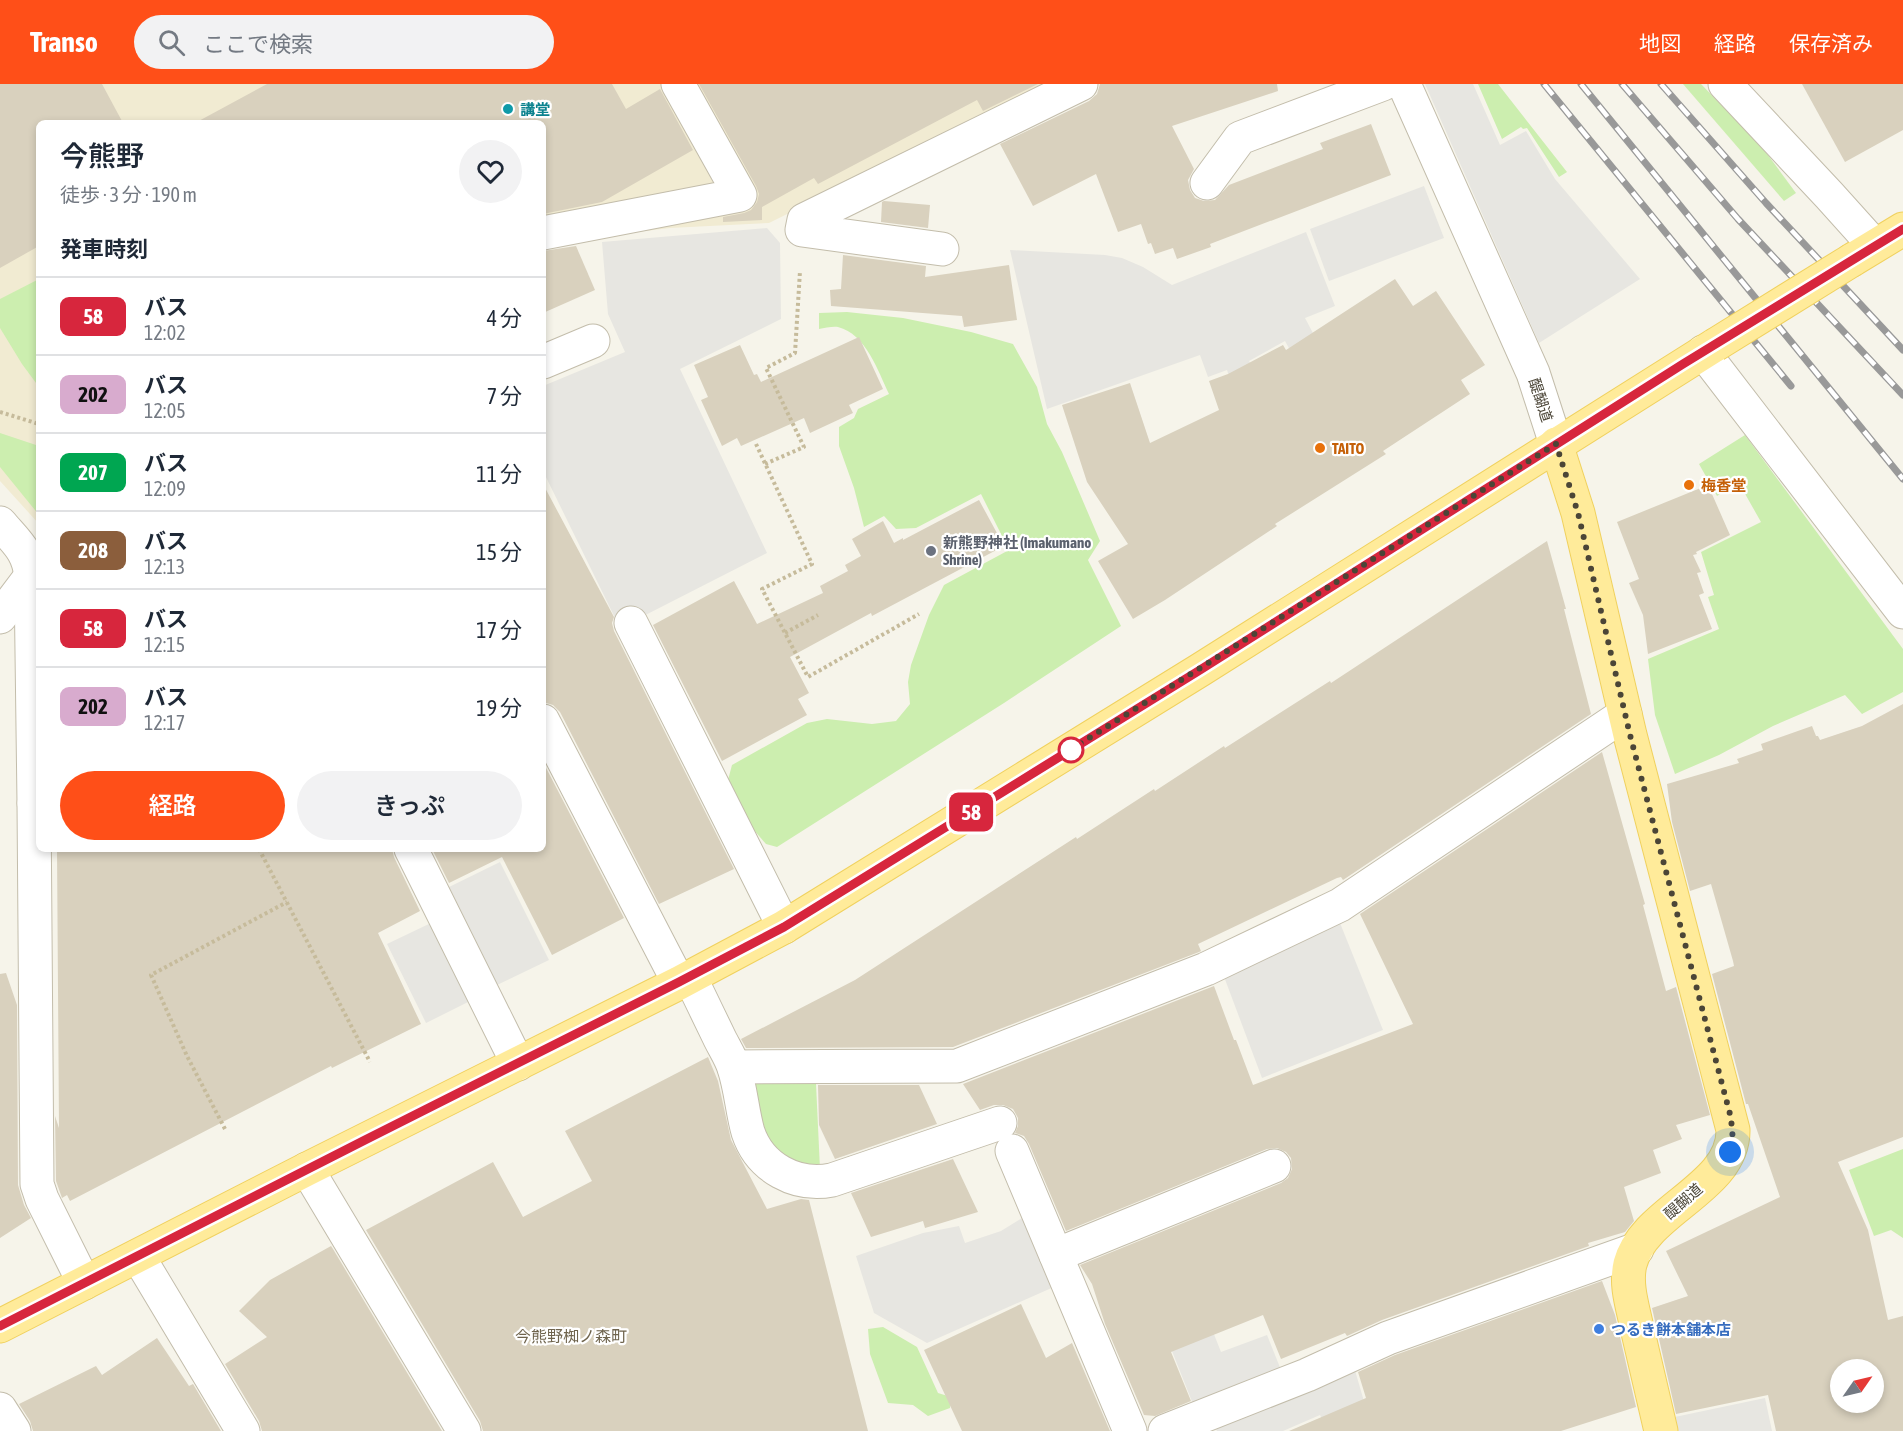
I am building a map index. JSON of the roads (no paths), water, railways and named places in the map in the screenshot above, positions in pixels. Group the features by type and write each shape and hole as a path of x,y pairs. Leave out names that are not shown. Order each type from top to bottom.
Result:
{"main road":[{"path":"0,1326 684,980 784,927 1200,670 1709,348 1903,229"},
{"name":"醍醐道","path":"1556,444 1578,513 1625,714 1733,1130 1730,1152 1703,1184 1647,1233 1630,1263 1629,1289 1661,1431"}],"street":[{"path":"546,231 740,195 678,84"},
{"path":"942,249 802,230 804,220 1081,84"},
{"path":"1207,183 1240,138 1383,84"},
{"name":"醍醐道","path":"1404,84 1533,374 1556,444"},
{"path":"1725,84 1829,195 1863,252"},
{"path":"546,361 593,341"},
{"path":"1709,348 1903,612"},
{"path":"0,523 26,553 31,576 36,802"},
{"path":"0,617 31,576"},
{"path":"631,623 784,927"},
{"path":"734,1067 957,1066 1206,969 1340,905 1625,714"},
{"path":"546,727 734,1067 749,1134 758,1151 777,1171 804,1181 823,1182 1006,1137 1130,1431"},
{"path":"36,852 37,1184 84,1283"},
{"path":"412,852 518,1064"},
{"path":"1056,1255 1274,1166"},
{"path":"307,1169 464,1431"},
{"path":"1180,1428 1388,1338 1637,1249"},
{"path":"138,1256 243,1431"},
{"path":"0,1409 14,1431"}],"railway":[{"path":"1544,84 1791,386"},
{"path":"1581,84 1903,479"},
{"path":"1622,84 1738,219 1903,395"},
{"path":"1661,84 1766,203 1903,350"}],"place":[{"name":"講堂","path":"508,109"},
{"name":"TAITO","path":"1320,448"},
{"name":"梅香堂","path":"1689,485"},
{"name":"新熊野神社 (Imakumano Shrine)","path":"931,551"},
{"name":"つるき餅本舗本店","path":"1599,1329"}],"district":[{"name":"今熊野椥ノ森町","path":"571,1336"}]}
